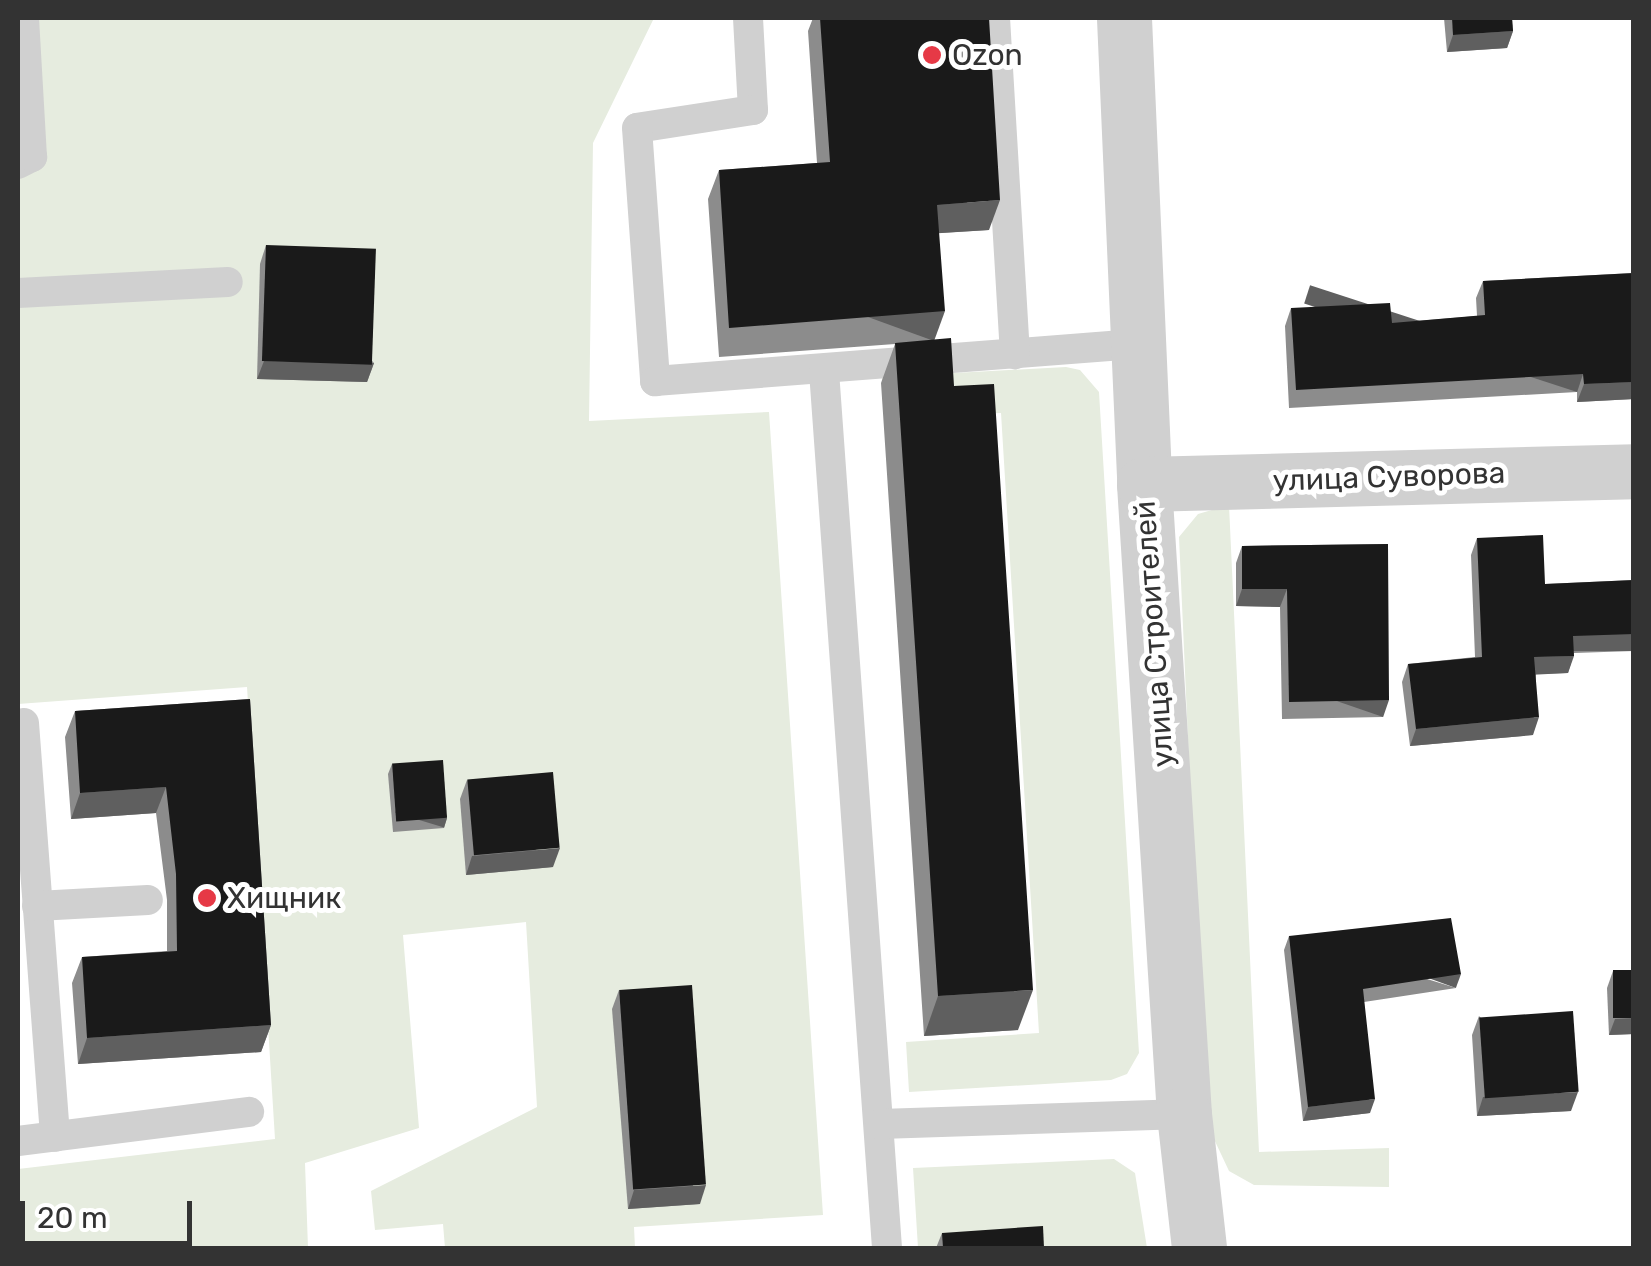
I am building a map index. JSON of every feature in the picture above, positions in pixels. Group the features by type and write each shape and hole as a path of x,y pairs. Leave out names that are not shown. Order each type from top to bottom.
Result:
{"street":[{"name":"улица Строителей","path":"1124,18 1144,484 1184,1114 1199,1248"},
{"name":"улица Суворова","path":"1144,484 1634,471"}],"lane":[{"path":"18,164 32,157 24,18"},
{"path":"748,18 753,110 637,128 655,381 1139,344"},
{"path":"996,18 1014,354"},
{"path":"18,293 228,282"},
{"path":"824,371 887,1248"},
{"path":"24,723 55,1136"},
{"path":"37,906 148,900"},
{"path":"18,1142 249,1112"},
{"path":"880,1124 1184,1114"}],"shaded area":[{"path":"18,18 654,18 593,143 589,421 769,412 823,1215 634,1227 635,1248 445,1248 443,1224 375,1230 371,1191 537,1107 526,922 403,935 419,1128 305,1163 308,1248 18,1248 18,1169 275,1139 247,687 18,704"},
{"path":"1066,367 1080,370 1099,392 1139,1053 1127,1074 1111,1080 909,1092 906,1042 1039,1033 1001,413 884,418 882,377"},
{"path":"1229,505 1259,1152 1389,1148 1389,1187 1254,1185 1229,1171 1205,1120 1179,537 1198,514"},
{"path":"1114,1159 1135,1173 1147,1248 918,1248 913,1168"}],"building":[{"path":"820,18 989,18 1000,200 937,205 945,311 729,328 719,170 830,162"},
{"path":"1452,18 1512,18 1513,31 1453,35"},
{"path":"266,245 376,249 372,365 262,361"},
{"path":"1634,273 1634,382 1584,384 1583,374 1296,390 1291,308 1390,303 1392,323 1485,315 1483,281"},
{"path":"951,338 954,386 994,384 1033,990 938,996 895,343"},
{"path":"1543,535 1545,584 1634,580 1634,634 1573,636 1574,656 1534,657 1539,717 1416,729 1408,664 1482,657 1477,538"},
{"path":"1388,544 1389,700 1289,702 1287,589 1242,589 1242,546"},
{"name":"Хищник","path":"250,699 271,1025 87,1038 82,957 177,951 176,874 166,787 80,793 75,711"},
{"path":"443,760 447,818 396,821 392,764"},
{"path":"553,772 560,848 474,855 467,779"},
{"path":"1451,918 1461,974 1363,989 1375,1099 1308,1107 1289,936"},
{"path":"1613,970 1634,970 1634,1018 1613,1018"},
{"path":"692,985 706,1185 633,1190 619,990"},
{"path":"1573,1011 1579,1092 1485,1098 1479,1018"},
{"path":"1043,1226 1044,1248 943,1248 942,1233"}],"place":[{"name":"Ozon","path":"932,55"},
{"name":"Хищник","path":"207,898"}]}
